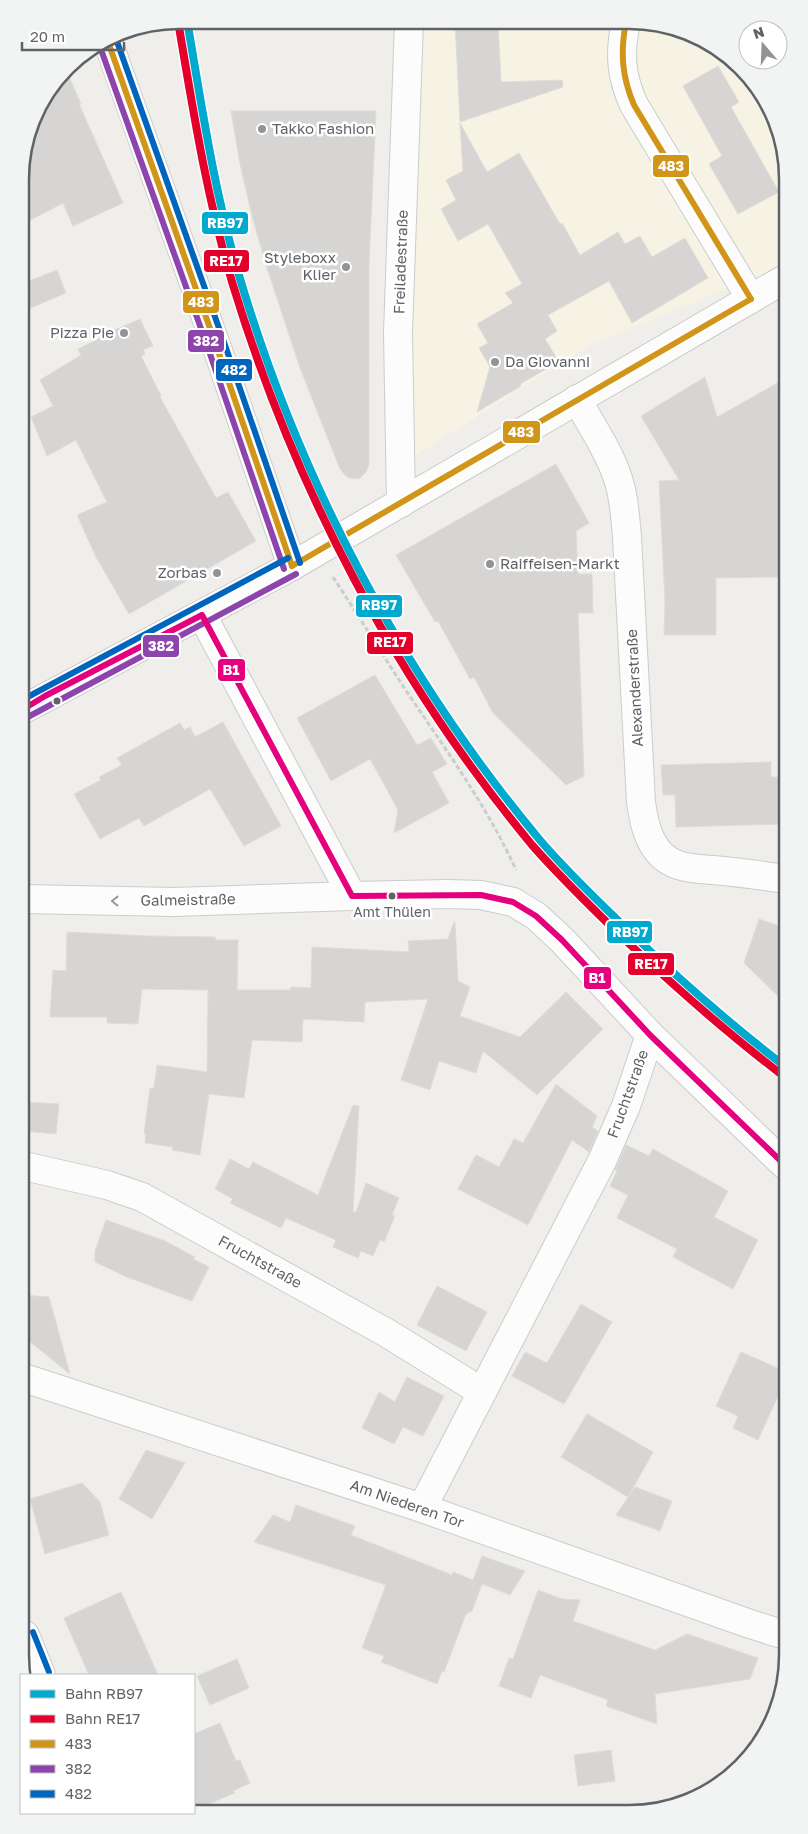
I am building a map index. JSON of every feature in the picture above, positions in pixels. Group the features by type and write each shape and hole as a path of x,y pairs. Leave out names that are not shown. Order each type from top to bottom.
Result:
{"street":[{"name":"Freiladestraße","path":"402,503 398,333 409,29"},
{"path":"625,29 621,55 622,72 634,105 751,299"},
{"path":"110,46 292,566"},
{"path":"29,706 292,566 779,282"},
{"name":"Alexanderstraße","path":"577,399 613,465 624,505 628,537 642,802 644,822 648,835 652,844 660,853 677,865 779,878"},
{"path":"202,614 352,896"},
{"name":"Galmeistraße","path":"29,899 174,902 352,896 481,895 513,902 536,916 562,940 650,1035 779,1159"},
{"name":"Fruchtstraße","path":"422,1508 610,1143 626,1106 650,1035"},
{"name":"Fruchtstraße","path":"29,1167 107,1185 142,1196 386,1333 482,1392"},
{"name":"Am Niederen Tor","path":"29,1380 422,1508 779,1633"},
{"path":"29,1646 41,1674"}],"path":[{"path":"317,551 407,691 462,772 504,843 536,916"}],"shaded area":[{"path":"423,29 639,29 677,37 687,40 721,60 748,87 768,121 778,159 779,268 590,345 405,462"}],"building":[{"path":"455,29 498,29 501,82 562,80 563,87 460,122"},
{"path":"718,66 739,102 731,107 779,192 738,214 709,164 722,156 683,86"},
{"path":"69,77 81,104 79,104 123,203 73,226 63,203 29,221 29,169 34,140 40,121 54,95"},
{"path":"231,111 376,111 369,265 369,465 366,472 359,479 349,478 340,469 300,368 252,216 240,164"},
{"path":"460,123 487,172 519,153 580,255 618,232 625,244 640,236 652,257 685,238 708,278 632,323 609,281 548,315 557,331 545,339 559,362 520,384 521,386 477,412 490,367 479,348 488,343 477,324 513,303 505,293 522,284 488,224 458,241 441,209 456,200 446,180 463,171"},
{"path":"57,270 66,293 29,309 29,281"},
{"path":"140,319 153,346 143,350 145,354 141,356 160,397 216,498 228,492 256,541 129,614 96,557 77,515 107,502 76,440 47,456 31,417 53,406 40,380 81,355 78,349"},
{"path":"705,377 717,417 779,382 779,577 716,578 716,635 664,635 665,601 659,481 679,480 641,416"},
{"name":"Raiffeisen-Markt","path":"556,464 589,523 576,531 578,574 592,574 593,613 578,613 584,776 566,785 493,713 474,677 470,679 438,621 435,622 396,555"},
{"path":"375,675 417,745 431,738 447,764 432,772 449,803 394,833 398,810 370,759 331,781 297,718"},
{"path":"223,722 281,826 244,846 210,789 144,826 139,818 100,839 74,794 101,780 99,777 122,765 117,758 180,723 184,730 190,727 195,737"},
{"path":"771,762 771,777 779,777 779,824 676,827 675,795 663,795 661,765"},
{"path":"759,919 779,926 779,997 744,963"},
{"path":"454,922 458,981 470,987 460,1016 520,1037 566,992 603,1029 537,1095 483,1051 476,1073 439,1061 430,1090 401,1080 428,999 365,1002 364,1022 303,1019 302,1042 252,1040 244,1098 209,1094 200,1155 172,1150 173,1147 145,1143 146,1134 144,1134 150,1088 154,1088 157,1065 207,1072 208,990 142,989 138,1024 107,1023 107,1017 50,1017 53,970 66,971 67,932 215,937 216,940 238,940 237,990 290,990 291,987 311,988 312,947 409,952 408,941 448,939"},
{"path":"556,1084 597,1116 592,1127 598,1131 589,1152 572,1140 528,1225 458,1189 476,1155 499,1167 514,1139 523,1143"},
{"path":"29,1102 59,1104 56,1134 29,1131"},
{"path":"353,1105 359,1106 353,1212 356,1212 366,1183 399,1198 392,1215 395,1216 384,1242 380,1240 373,1256 361,1251 358,1258 333,1247 336,1240 286,1218 281,1228 230,1203 233,1199 215,1189 230,1159 249,1169 253,1162 318,1195"},
{"path":"626,1145 649,1156 653,1149 728,1191 714,1217 758,1240 733,1289 673,1257 677,1249 617,1218 628,1195 610,1186"},
{"path":"106,1220 165,1241 209,1267 192,1301 127,1277 95,1262 95,1251"},
{"path":"437,1286 487,1312 466,1351 417,1325"},
{"path":"29,1295 49,1297 70,1374 29,1341"},
{"path":"581,1304 612,1322 564,1404 512,1376 525,1352 547,1363"},
{"path":"741,1352 779,1369 779,1394 758,1440 733,1428 738,1416 716,1406"},
{"path":"407,1377 444,1396 423,1436 403,1427 394,1444 362,1428 379,1392 395,1402"},
{"path":"587,1414 653,1452 628,1497 561,1457"},
{"path":"146,1450 185,1463 152,1519 119,1499"},
{"path":"82,1483 100,1502 109,1535 45,1554 30,1499"},
{"path":"635,1487 672,1501 660,1531 616,1515"},
{"path":"296,1505 355,1526 351,1535 452,1575 453,1572 473,1580 482,1556 525,1571 510,1595 482,1584 472,1611 466,1614 444,1672 442,1671 437,1684 381,1662 384,1656 362,1648 386,1585 254,1542 273,1515 290,1522"},
{"path":"538,1590 562,1599 580,1600 573,1621 655,1650 687,1634 758,1658 750,1679 655,1694 657,1724 606,1706 608,1700 540,1675 531,1698 499,1686 509,1658 513,1659"},
{"path":"121,1592 158,1674 89,1674 64,1618"},
{"path":"237,1659 249,1688 210,1705 197,1676"},
{"path":"220,1723 236,1761 240,1760 250,1783 233,1791 235,1793 206,1805 195,1805 195,1734"},
{"path":"611,1750 615,1781 578,1786 574,1755"}],"rail line":[{"name":"RE17","path":"179,29 201,154 216,220 233,285 258,361 287,436 319,509 355,580 394,650 437,717 483,782 532,845 624,939 662,974 720,1025 779,1072"},
{"name":"RB97","path":"189,29 210,152 224,218 241,282 266,358 294,432 326,504 362,576 401,645 444,712 490,777 539,839 572,875 630,932 726,1018 779,1061"}],"transit line":[{"name":"483","path":"625,29 623,64 634,105 751,299"},
{"name":"482","path":"117,42 300,563"},
{"name":"483","path":"110,46 292,566"},
{"name":"382","path":"101,50 209,351 284,569"},
{"name":"483","path":"292,566 751,299"},
{"name":"482","path":"29,696 288,558"},
{"name":"382","path":"29,716 296,574"},
{"name":"B1","path":"29,706 202,615 352,896 481,895 513,902 536,916 562,940 650,1035 779,1159"},
{"name":"482","path":"33,1632 49,1672"}],"place":[{"name":"Takko Fashion","path":"262,129"},
{"name":"Styleboxx Klier","path":"346,267"},
{"name":"Pizza Pie","path":"124,333"},
{"name":"Da Giovanni","path":"495,362"},
{"name":"Raiffeisen-Markt","path":"490,564"},
{"name":"Zorbas","path":"217,573"},
{"name":"Amt Thülen","path":"392,896"}]}
